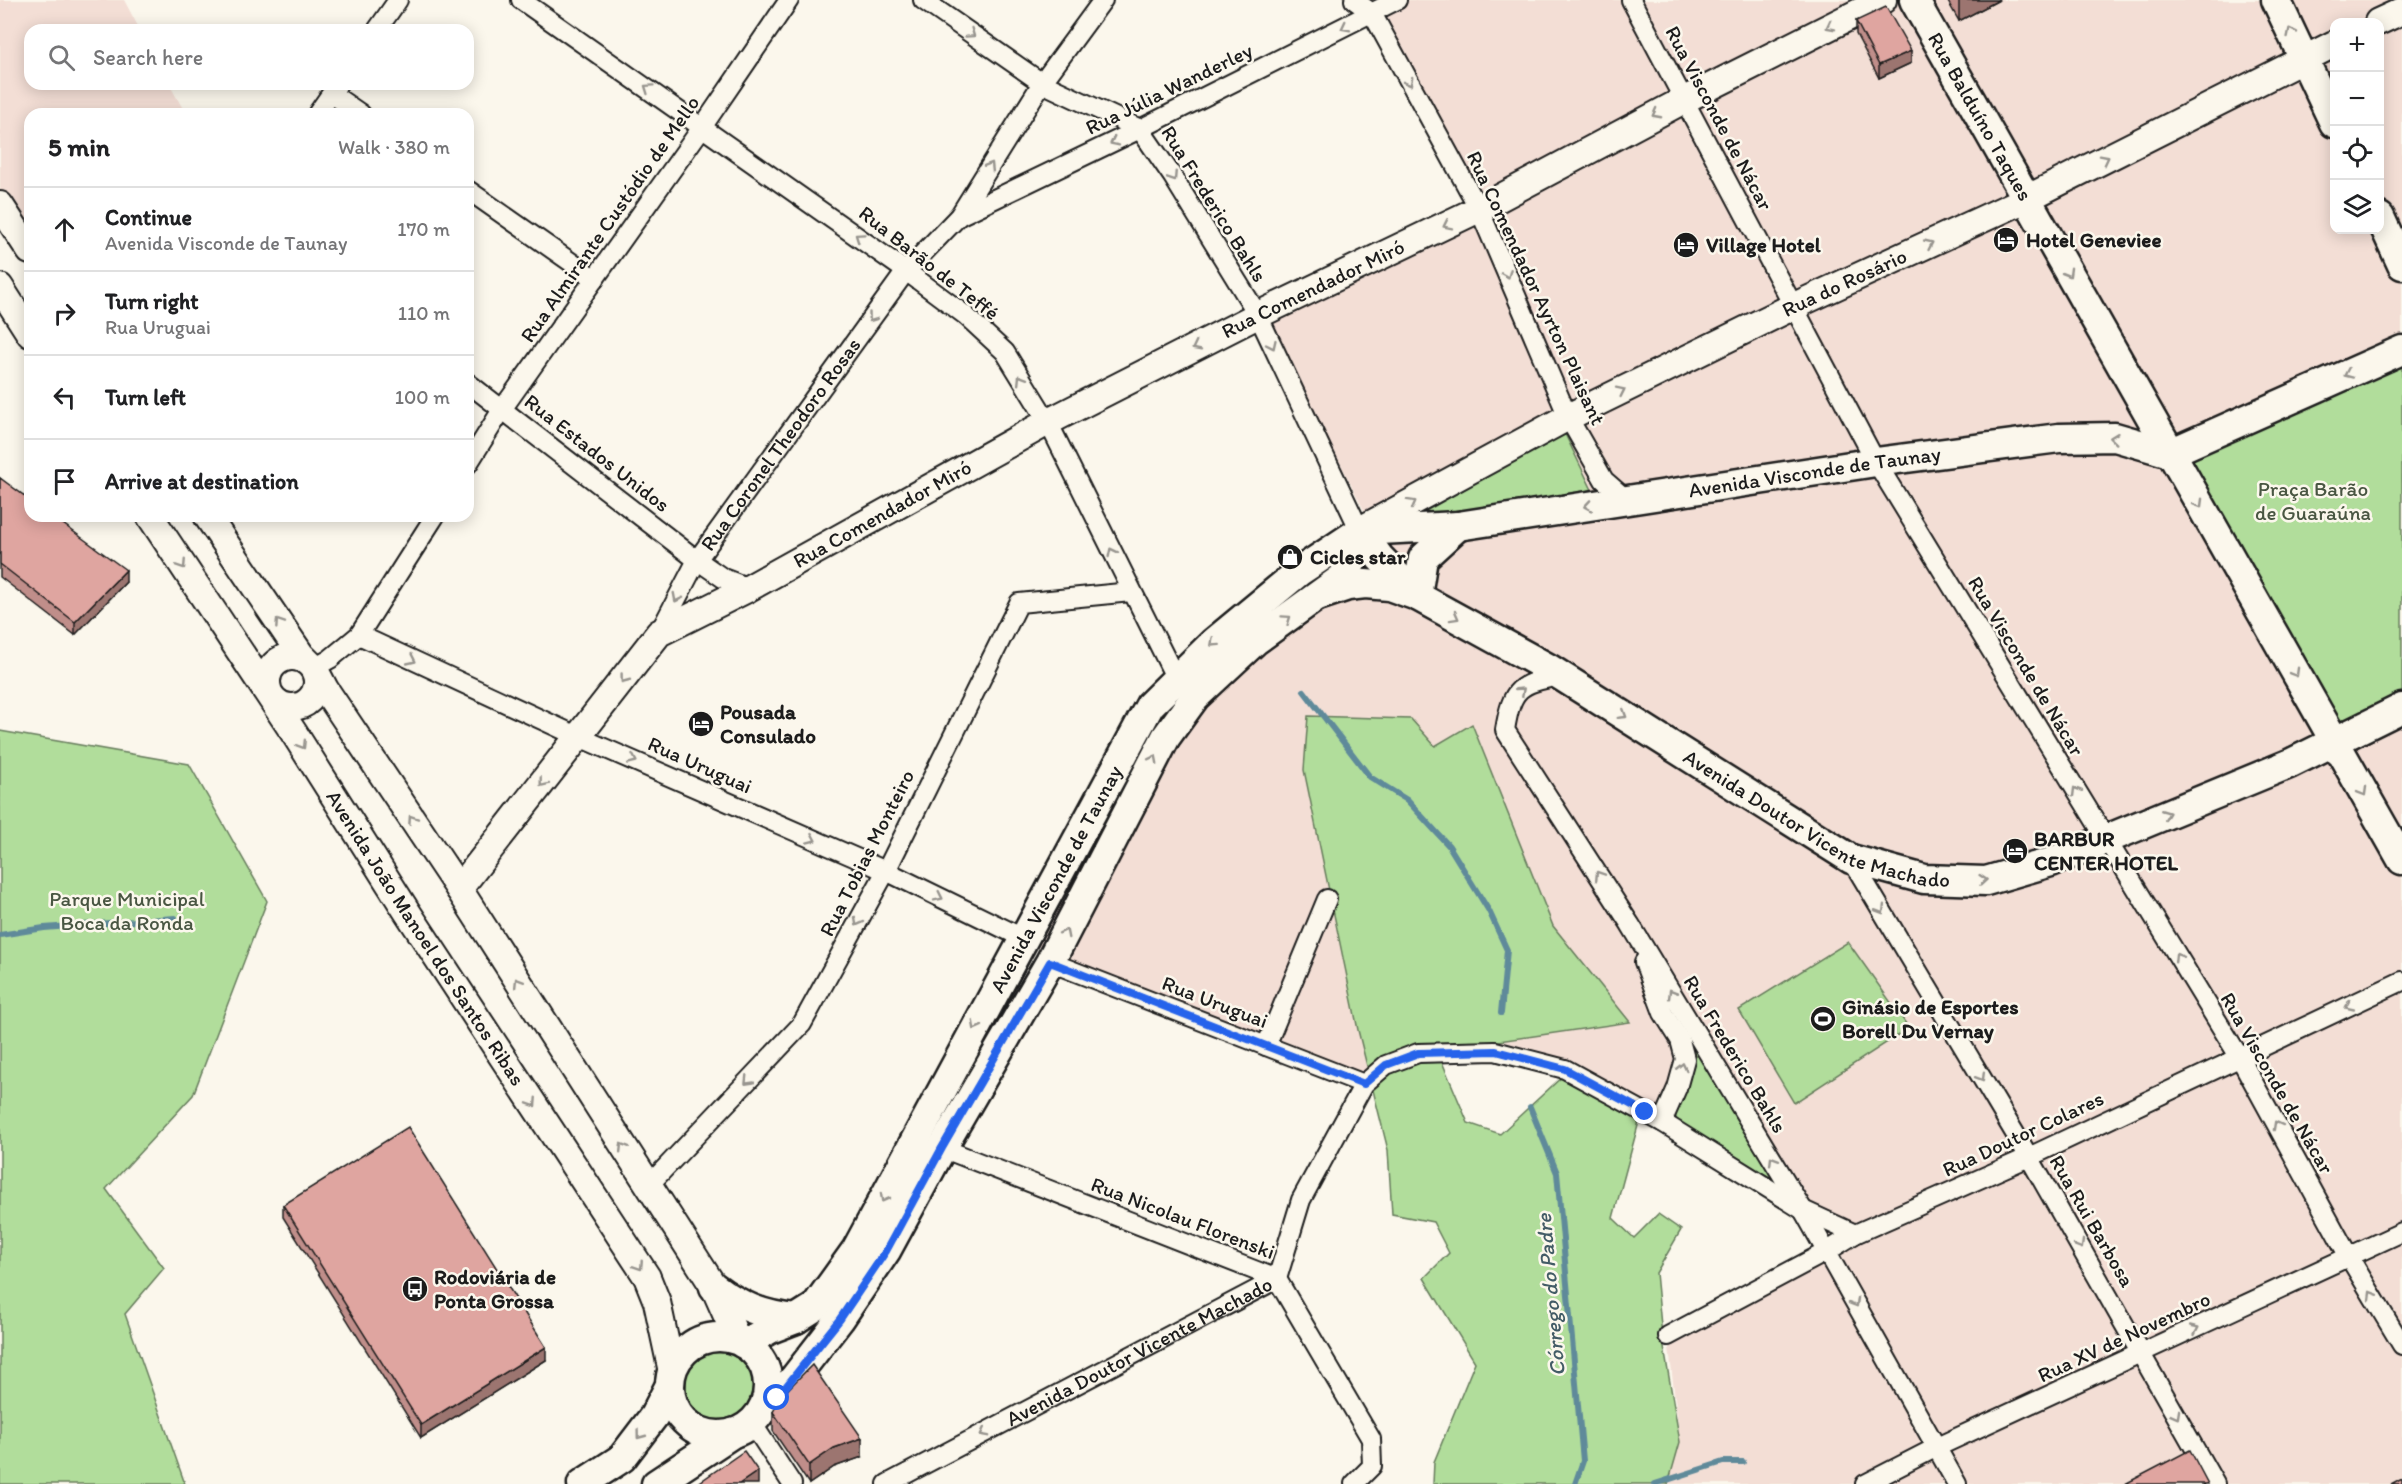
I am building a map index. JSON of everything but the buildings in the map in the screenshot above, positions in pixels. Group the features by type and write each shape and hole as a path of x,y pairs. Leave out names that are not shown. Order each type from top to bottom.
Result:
{"main road":[{"name":"Rua Comendador Miró","path":"659,633 749,588 1048,422 1258,315 1479,209 1682,101 1883,0"},
{"name":"Rua Balduíno Taques","path":"1914,0 2170,453"},
{"path":"2276,0 2330,115"},
{"path":"2384,19 2402,11"},
{"name":"Rua do Rosário","path":"1360,531 1568,417 1794,306 2026,199 2330,46"},
{"path":"0,205 24,241"},
{"path":"2384,227 2402,265"},
{"path":"0,287 24,325"},
{"path":"2402,350 2170,453 2402,860"},
{"name":"Avenida Visconde de Taunay","path":"741,1342 796,1319 815,1307 856,1250 1150,705 1213,643 1300,572 1360,531 1458,526 1875,462 2059,438 2115,436 2170,453"},
{"name":"Avenida João Manoel dos Santos Ribas","path":"154,522 647,1277 657,1302 671,1378"},
{"path":"211,522 301,655 314,668 324,689 459,889 714,1287 741,1342"},
{"path":"1417,596 1423,558 1458,526"},
{"path":"1321,595 1342,578 1350,567 1356,555 1360,531"},
{"path":"1360,531 1380,558 1417,596"},
{"name":"Avenida Doutor Vicente Machado","path":"1321,595 1348,586 1365,584 1389,586 1417,596 1560,676 1851,860 1924,879 1986,881 2051,862 2289,764 2334,742"},
{"name":"Avenida Visconde de Taunay","path":"657,1484 750,1420 777,1398 840,1319 886,1251 942,1148 1050,962 1172,729 1195,697 1255,641 1321,595"},
{"name":"Rua Coronel Theodoro Rosas","path":"459,889 659,633"},
{"path":"286,657 296,657 305,660 314,668 317,686 307,702 288,707 270,697 267,678 270,669 277,662 286,657"},
{"path":"2334,742 2402,708"},
{"path":"714,1287 727,1297 755,1311 796,1319"},
{"path":"582,1484 622,1458 654,1416 671,1378 685,1351 696,1343 720,1337 741,1342 754,1351 767,1372 768,1394 750,1420 711,1434 691,1426 676,1409 671,1397 671,1378"}],"street":[{"path":"380,24 398,0"},
{"name":"Rua Barão de Teffé","path":"521,0 906,271 965,315 1005,352 1048,422 1176,679"},
{"name":"Rua Almirante Custódio de Mello","path":"474,454 503,408 703,126 789,0"},
{"name":"Rua Frederico Bahls","path":"923,0 1042,83 1140,129 1173,177 1258,315 1360,531"},
{"name":"Rua Coronel Theodoro Rosas","path":"659,633 697,560 906,271 959,216 1042,83 1103,0"},
{"name":"Rua Comendador Ayrton Plaisant","path":"1354,0 1372,13 1479,209 1568,417 1604,480 1627,500"},
{"name":"Rua Júlia Wanderley","path":"959,216 1140,129 1397,0"},
{"name":"Rua Visconde de Nácar","path":"1630,0 1875,462 2240,1058 2349,1257 2402,1345"},
{"path":"321,108 334,90"},
{"path":"336,90 355,108"},
{"path":"474,194 595,279"},
{"name":"Rua Estados Unidos","path":"474,387 697,560"},
{"path":"314,668 330,659 359,635 431,522"},
{"path":"697,560 723,578 749,588"},
{"name":"Rua Tobias Monteiro","path":"648,1186 802,1024 886,871 1019,603 1131,592"},
{"name":"Rua Uruguai","path":"359,635 579,737 886,871 1023,938"},
{"name":"Rua Frederico Bahls","path":"1560,676 1533,681 1518,691 1509,702 1505,730 1630,924 1803,1210 1957,1484"},
{"name":"Rua Rui Barbosa","path":"1851,860 2030,1157 2215,1484"},
{"path":"1266,1046 1327,899"},
{"path":"1630,924 1663,1013 1680,1040 1685,1059 1677,1088 1662,1122"},
{"name":"Rua Uruguai","path":"1050,962 1364,1084"},
{"name":"Rua Doutor Colares","path":"1668,1336 1826,1252 1855,1234 2030,1157 2402,981"},
{"name":"Avenida Doutor Vicente Machado","path":"887,1484 1277,1278 1301,1200 1364,1084 1386,1065 1418,1053 1496,1051 1565,1069 1662,1122 1803,1210 1855,1234"},
{"name":"Rua Nicolau Florenski","path":"942,1148 1277,1278 1371,1439 1372,1466 1354,1484"},
{"name":"Rua XV de Novembro","path":"1865,1484 1936,1447 2142,1354 2402,1232"},
{"path":"750,1420 792,1484"}],"shaded area":[{"path":"0,0 124,0 137,24 24,24 24,90 172,90 183,108 24,108 24,239 0,202"},
{"path":"1347,0 2402,0 2402,1484 1668,1484 1680,1442 1668,1339 1827,1240 1810,1202 1566,1067 1434,1050 1362,1082 1051,959 1025,936 1152,705 1371,524 1265,315 1477,209 1369,16"}],"green space":[{"name":"Praça Barão de Guaraúna","path":"2402,365 2402,693 2337,725 2187,460"},
{"path":"1564,432 1594,494 1412,519"},
{"path":"1308,716 1411,719 1435,746 1472,724 1553,926 1630,1022 1437,1050 1468,1123 1500,1134 1564,1075 1640,1118 1613,1218 1634,1238 1658,1214 1681,1230 1656,1273 1662,1336 1680,1442 1668,1484 1433,1484 1434,1462 1475,1362 1424,1278 1449,1253 1433,1222 1392,1214 1388,1150 1358,1030 1304,770"},
{"name":"Parque Municipal Boca da Ronda","path":"0,731 189,764 267,901 193,1095 106,1189 164,1268 125,1314 185,1484 0,1484"},
{"name":"Ginásio de Esportes Borell Du Vernay","path":"1848,942 1909,1028 1794,1103 1739,1010"},
{"path":"1667,1000 1776,1181 1679,1125 1675,1115 1687,1081"},
{"path":"719,1348 734,1351 746,1359 754,1371 757,1386 754,1401 746,1413 734,1421 719,1424 704,1421 692,1413 684,1401 681,1386 684,1371 692,1359 704,1351"}],"waterway":[{"name":"Córrego do Padre","path":"1304,691 1370,777 1407,800 1449,846 1489,911 1507,950 1501,1013"},
{"path":"0,935 44,928 175,918"},
{"name":"Córrego do Padre","path":"1530,1107 1557,1173 1583,1461 1575,1484"},
{"path":"1655,1484 1723,1462 1743,1462"}],"place":[{"name":"Hotel Geneviee","path":"2006,240"},
{"name":"Village Hotel","path":"1686,245"},
{"name":"Cicles star","path":"1290,557"},
{"name":"Pousada Consulado","path":"701,724"},
{"name":"BARBUR CENTER HOTEL","path":"2015,851"},
{"name":"Ginásio de Esportes Borell Du Vernay","path":"1823,1019"},
{"name":"Rodoviária de Ponta Grossa","path":"415,1289"}],"route":[{"path":"777,1398 840,1319 886,1251 942,1148 1050,962 1364,1084 1386,1065 1418,1053 1496,1051 1565,1069 1645,1112"}]}
